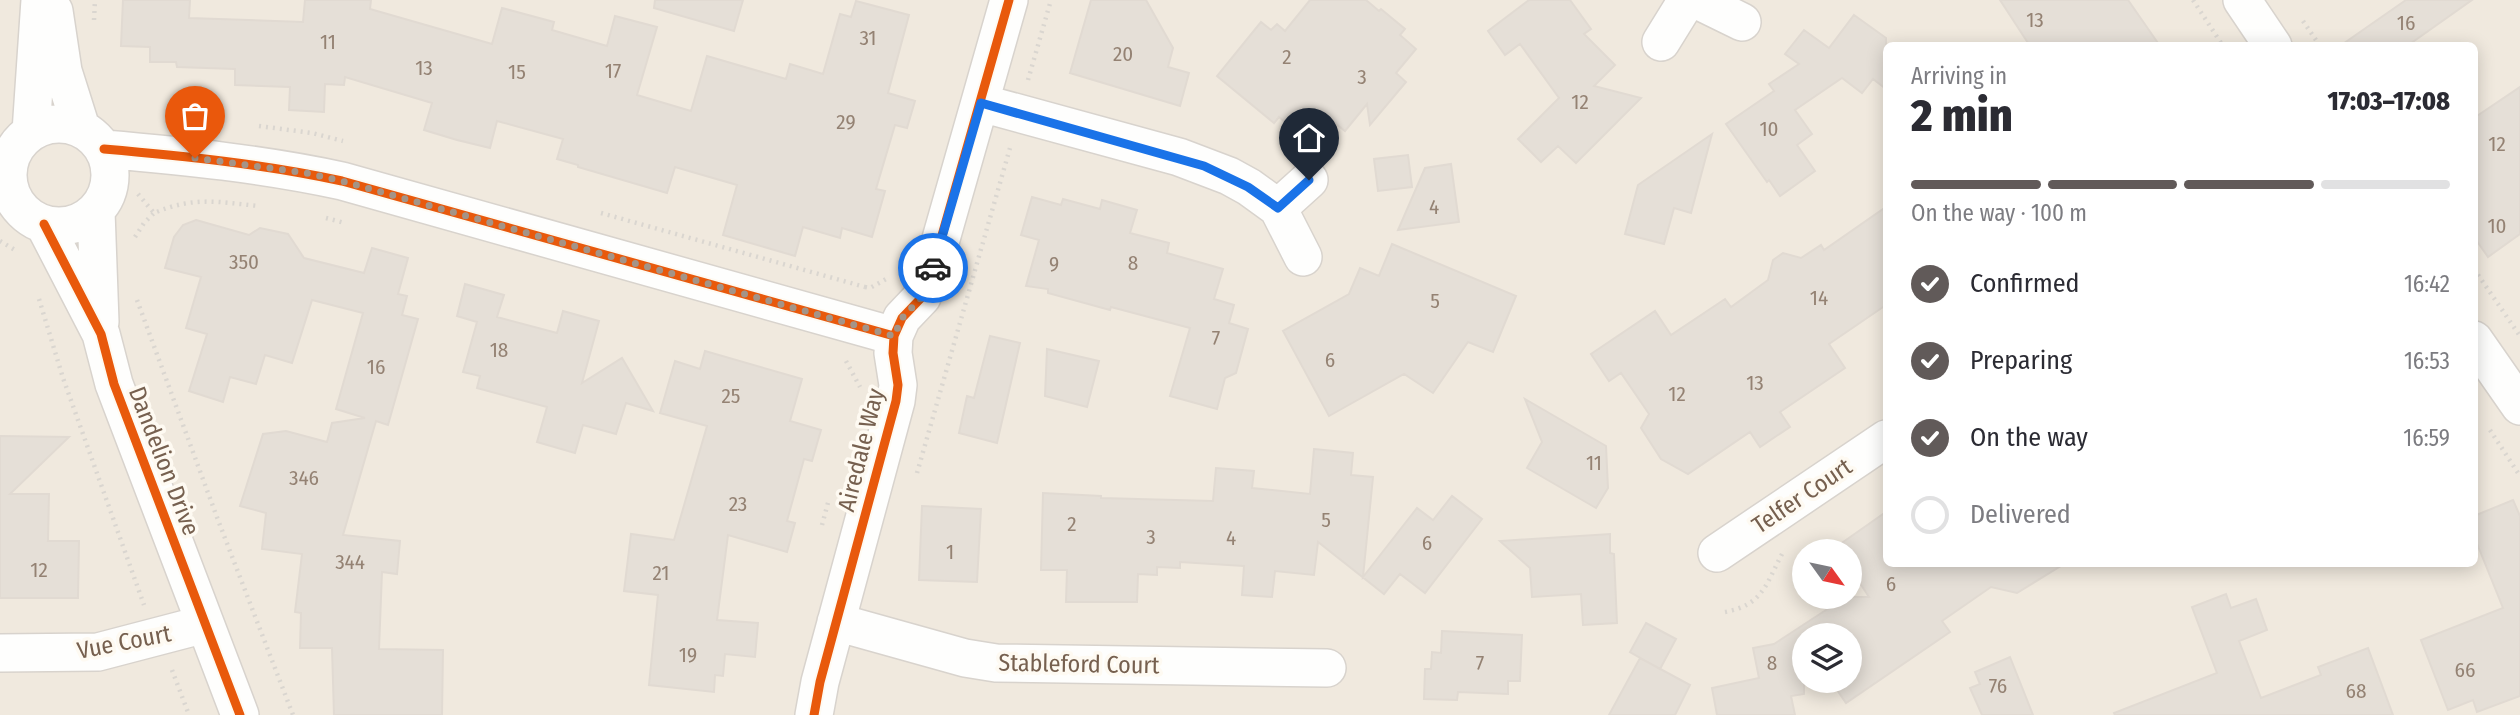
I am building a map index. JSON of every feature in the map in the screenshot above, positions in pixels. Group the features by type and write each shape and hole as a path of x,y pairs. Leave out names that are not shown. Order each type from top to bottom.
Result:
{"street":[{"path":"31,132 40,0"},
{"path":"52,0 63,71 111,173 115,197"},
{"path":"217,160 115,197 72,225 20,211 11,193 4,166 21,141 31,132 56,124 93,139 342,181 894,336 902,318 922,297 931,274 1009,0"},
{"path":"1661,42 1688,0"},
{"path":"1696,0 1742,22"},
{"path":"2242,0 2270,42"},
{"path":"981,103 1204,166 1248,187 1278,208 1303,257"},
{"path":"1278,208 1309,180"},
{"name":"Dandelion Drive","path":"101,334 115,197"},
{"name":"Dandelion Drive","path":"20,211 101,334 114,384 240,715"},
{"name":"Airedale Way","path":"814,715 820,682 896,401 898,386 893,353 894,336"},
{"path":"2478,346 2520,406"},
{"name":"Telfer Court","path":"1717,553 1883,441"},
{"name":"Stableford Court","path":"836,622 965,658 996,663 1327,668"},
{"name":"Vue Court","path":"0,653 98,652 205,624"}],"path":[{"path":"94,26 95,0"},
{"path":"1028,80 1051,0"},
{"path":"2193,0 2220,42"},
{"path":"916,477 1010,147"},
{"path":"115,197 154,213 174,205 199,200 264,206"},
{"path":"319,216 355,225"},
{"path":"2478,275 2520,336"},
{"path":"36,290 63,378 144,605"},
{"path":"134,292 293,715"},
{"path":"845,360 848,350"},
{"path":"2490,429 2520,476"},
{"path":"1725,612 1736,610 1758,598 1766,589 1786,548"},
{"path":"171,668 189,715"}],"shaded area":[{"path":"0,0 2520,0 2520,715 0,715"}],"building":[{"path":"123,0 190,0 189,18 303,22 305,0 371,0 370,9 492,44 502,8 554,22 552,30 607,46 615,16 657,27 637,95 691,111 707,56 786,79 790,64 823,74 840,14 851,17 856,1 909,15 888,93 915,101 907,128 895,125 876,189 885,191 872,237 842,228 840,238 803,227 795,256 723,235 737,185 675,167 667,193 557,159 563,139 497,121 490,148 457,140 424,130 432,103 345,77 344,85 325,84 324,112 289,110 290,87 235,85 235,69 177,67 176,62 150,62 150,47 121,46"},
{"path":"655,0 743,0 734,31 654,8"},
{"path":"1091,0 1146,0 1173,48 1168,67 1189,73 1180,106 1070,73"},
{"path":"1310,0 1366,0 1405,29 1400,35 1416,49 1396,73 1406,82 1370,125 1367,104 1345,131 1329,118 1309,143 1279,117 1274,123 1217,76 1261,22 1271,30 1277,24 1285,31"},
{"path":"1529,0 1570,0 1591,29 1584,34 1615,65 1594,86 1641,98 1576,163 1558,146 1541,162 1518,139 1559,98 1520,44 1505,55 1488,31"},
{"path":"2000,0 2128,0 2157,42 2027,42"},
{"path":"2406,0 2472,0 2413,42 2346,42"},
{"path":"1854,15 1886,38 1886,42 1883,42 1883,87 1873,79 1862,93 1842,78 1795,110 1812,134 1797,145 1815,171 1780,196 1726,124 1774,91 1769,84 1799,64 1785,54 1804,30 1829,48"},
{"path":"2520,87 2520,234 2488,257 2478,243 2478,115"},
{"path":"1712,134 1691,213 1674,208 1664,244 1625,234 1638,185"},
{"path":"1408,155 1412,187 1378,191 1374,159"},
{"path":"1451,164 1459,222 1398,230 1425,168"},
{"path":"1032,197 1061,205 1063,199 1100,209 1102,200 1137,210 1130,233 1169,243 1167,253 1223,269 1214,299 1234,305 1229,323 1248,329 1236,373 1225,378 1217,409 1170,396 1190,328 1048,293 1048,289 1026,286 1039,240 1021,235"},
{"path":"1883,209 1883,307 1829,344 1845,368 1780,412 1790,427 1760,447 1750,432 1688,474 1661,459 1641,428 1649,414 1621,373 1609,381 1591,354 1655,311 1671,335 1725,299 1731,307 1768,280 1773,260 1783,253 1801,258 1821,245 1824,250"},
{"path":"196,220 249,235 260,228 288,234 304,258 364,273 372,248 408,258 398,294 407,296 402,315 418,319 388,425 376,421 343,535 400,541 397,574 382,572 379,649 443,650 442,715 334,715 332,648 300,648 301,613 295,612 302,554 262,549 266,513 240,506 263,434 286,431 327,442 332,423 365,418 336,409 363,313 312,300 292,363 265,355 256,384 230,377 223,402 189,391 207,334 186,328 201,277 165,268 174,237 183,225"},
{"path":"1392,244 1516,296 1493,352 1468,342 1433,393 1404,374 1329,416 1283,331 1349,294 1360,268 1379,276"},
{"path":"465,284 504,295 497,317 557,333 563,311 599,321 582,383 622,358 653,411 626,403 616,434 583,425 575,453 537,442 547,407 477,388 480,376 463,372 477,322 457,316"},
{"path":"990,336 1020,343 997,443 959,433 967,396 974,398"},
{"path":"1047,349 1099,361 1087,407 1045,396"},
{"path":"705,351 802,379 790,421 821,430 812,461 804,459 787,521 795,523 787,552 728,535 717,620 758,623 755,657 725,654 723,676 715,675 714,692 649,685 658,595 624,591 631,534 674,540 707,426 660,413 675,361 700,369"},
{"path":"1525,399 1606,446 1608,488 1596,508 1527,468 1542,442"},
{"path":"0,436 69,437 10,494 49,494 48,541 79,541 78,598 0,598"},
{"path":"1314,449 1353,453 1351,475 1373,477 1363,577 1417,508 1433,520 1452,496 1482,519 1425,593 1400,574 1384,594 1318,542 1314,575 1275,571 1272,597 1242,595 1244,566 1180,562 1180,568 1157,567 1157,575 1138,574 1137,602 1066,602 1067,570 1041,570 1043,493 1101,498 1213,501 1216,468 1254,471 1252,488 1310,494"},
{"path":"2513,500 2520,516 2520,696 2477,712 2473,700 2448,710 2421,640 2503,608 2478,546 2478,514"},
{"path":"922,506 981,509 977,582 919,580"},
{"path":"1883,514 1883,567 2059,567 2017,593 1991,587 1942,621 1950,632 1862,692 1862,623 1806,623 1827,609 1862,609 1862,597 1869,597 1862,586 1862,539 1847,539"},
{"path":"1610,534 1610,553 1614,554 1617,623 1583,625 1581,594 1532,597 1530,568 1500,541"},
{"path":"2226,594 2231,608 2256,599 2267,630 2239,641 2261,698 2321,675 2318,667 2368,648 2393,715 2115,715 2114,713 2217,673 2192,607"},
{"path":"1646,623 1676,639 1660,669 1630,652"},
{"path":"1442,631 1522,635 1520,681 1508,681 1508,694 1458,692 1457,700 1424,699 1425,669 1431,669 1432,652 1441,653"},
{"path":"1792,632 1792,693 1804,693 1791,696 1795,715 1717,715 1712,688 1759,678 1753,648 1774,644"},
{"path":"2010,657 2033,715 1982,715 1970,688 1980,684 1975,672"},
{"path":"1640,658 1690,685 1675,715 1609,715"},
{"path":"1839,693 1861,693 1846,703"}],"cycle path":[{"path":"814,715 820,682 896,401 898,385 893,353 894,336 902,318 922,297 931,274 1009,0"},
{"path":"104,149 254,165 342,181 894,336"},
{"path":"44,224 101,334 114,384 240,715"}],"way so far":[{"path":"195,158 306,173 342,181 894,336 902,318 922,297 933,268"}],"route":[{"path":"933,268 981,103 1179,157 1228,176 1278,208 1309,180"}]}
